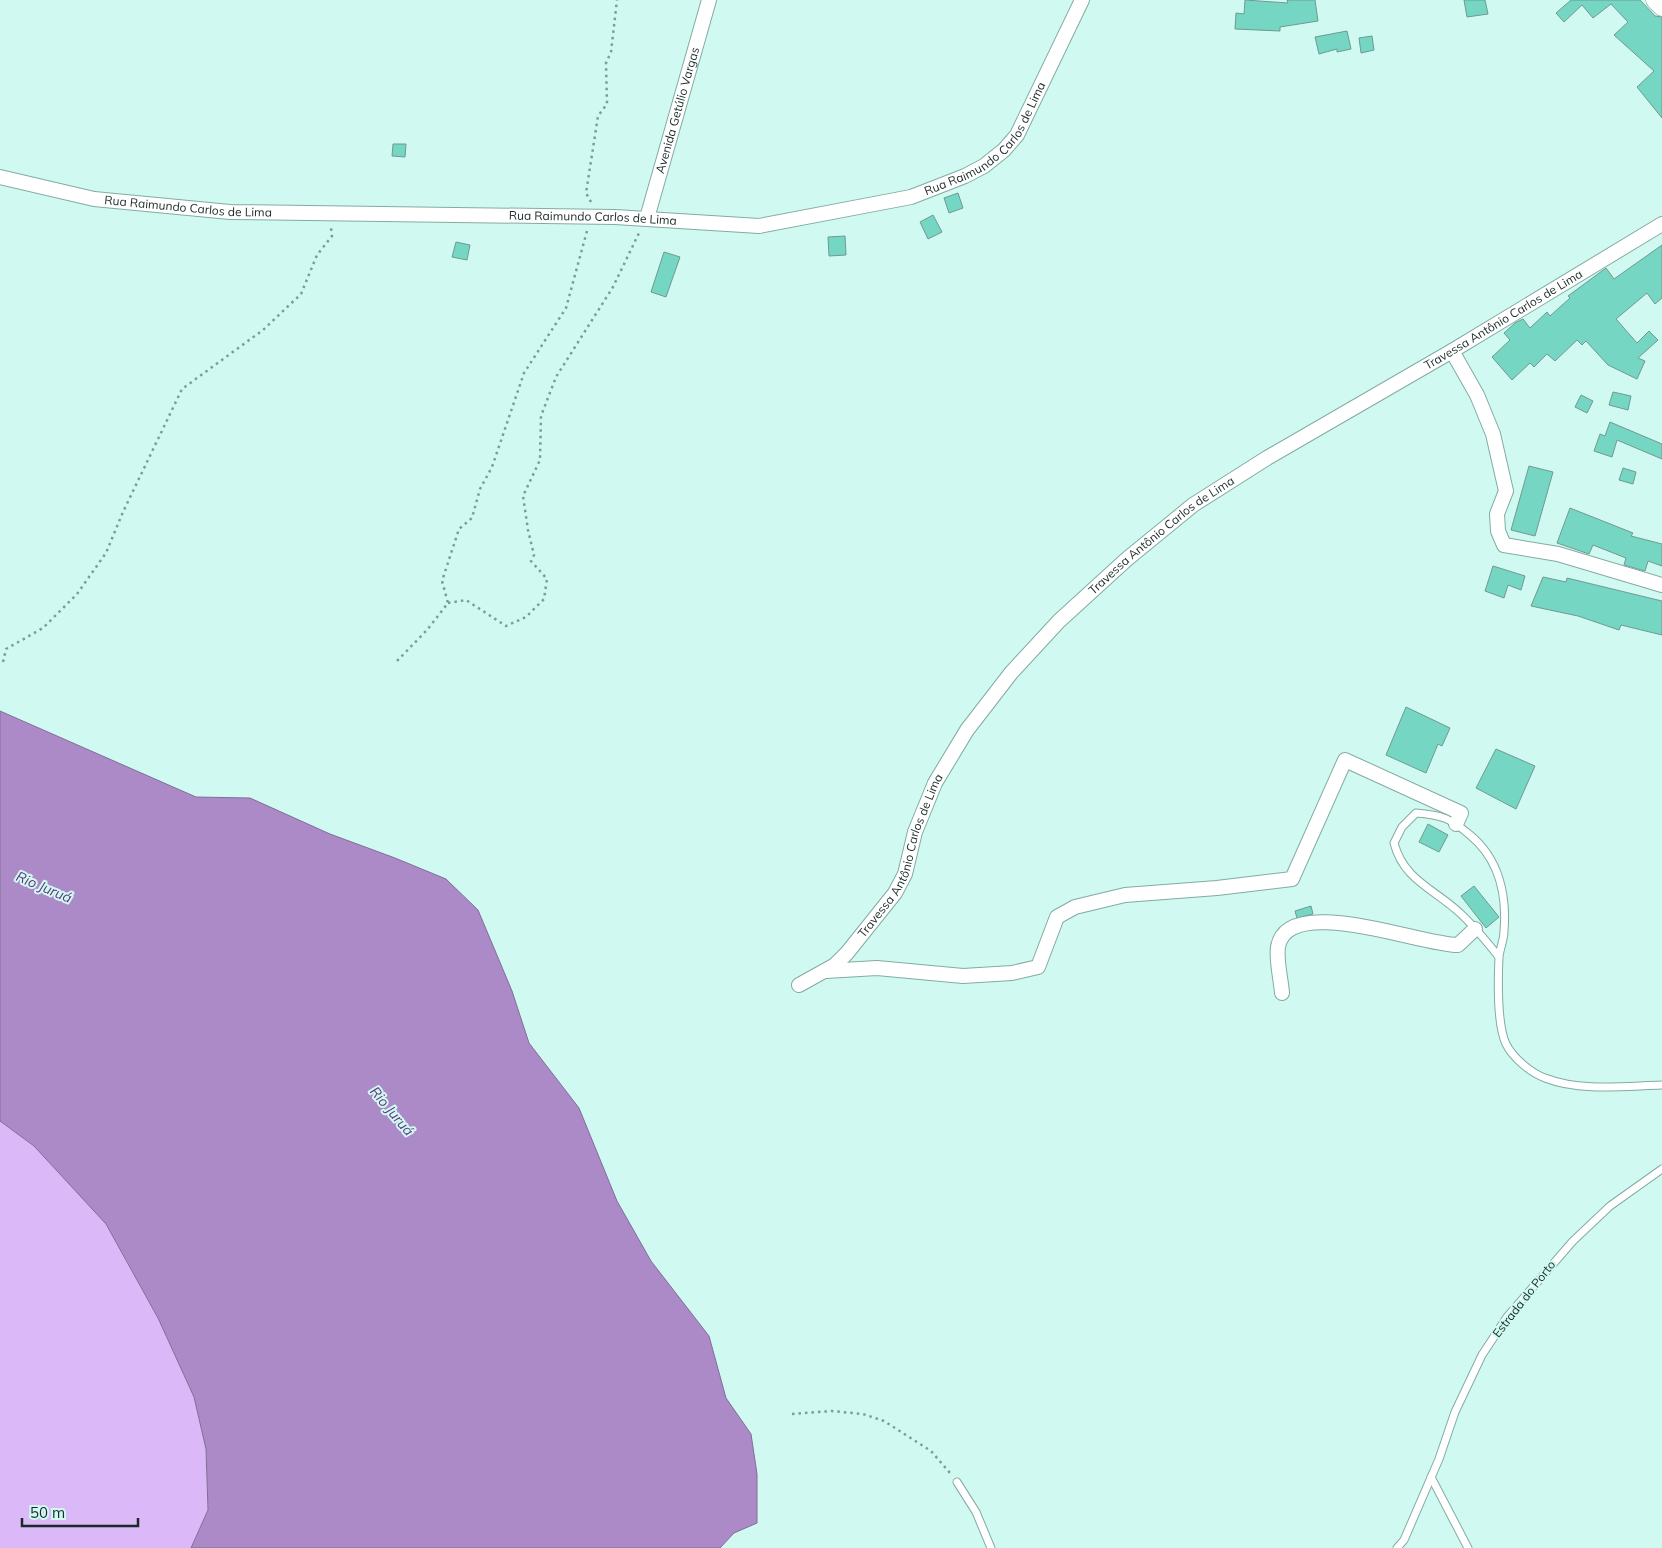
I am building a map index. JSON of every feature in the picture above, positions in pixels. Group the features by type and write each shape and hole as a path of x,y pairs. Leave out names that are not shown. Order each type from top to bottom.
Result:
{"street":[{"name":"Avenida Getúlio Vargas","path":"647,218 709,0"},
{"name":"Rua Raimundo Carlos de Lima","path":"0,177 94,199 230,212 647,218 759,226 911,197 965,176 997,155 1017,135 1082,0"},
{"path":"1655,0 1662,7"},
{"name":"Travessa Antônio Carlos de Lima","path":"799,986 826,971 847,953 894,892 905,874 915,832 935,783 967,730 1011,673 1060,621 1127,559 1194,505 1267,458 1662,224"},
{"path":"1452,350 1477,395 1493,434 1506,491 1497,514 1498,531 1504,545 1558,554 1662,585"},
{"path":"826,971 877,968 964,976 1012,973 1038,966 1057,917 1075,907 1125,895 1217,888 1292,879 1345,760 1461,813 1456,824"},
{"path":"1282,993 1278,946 1287,931 1304,924 1348,923 1378,928 1401,936 1448,945 1458,945 1475,929"}],"lane":[{"path":"1499,957 1461,914 1418,882 1398,859 1394,843 1402,827 1416,813 1438,814 1456,824 1488,854 1500,880 1505,903 1504,933 1499,957 1500,1017 1506,1043 1518,1059 1530,1070 1544,1078 1564,1083 1597,1086 1662,1085"},
{"name":"Estrada do Porto","path":"1397,1548 1404,1540 1431,1477 1455,1412 1482,1355 1507,1317 1573,1241 1610,1206 1662,1169"},
{"path":"1431,1477 1468,1548"},
{"path":"957,1482 976,1512 991,1548"}],"path":[{"path":"448,603 442,582 459,529 472,518 480,489 492,467 524,373 566,308 581,245 592,217 593,206 586,193 598,116 607,104 606,63 611,52 617,0"},
{"path":"3,662 6,649 43,628 77,594 106,553 122,512 182,389 263,330 302,294 317,255 332,236 329,214"},
{"path":"397,661 427,630 448,603 466,600 506,626 526,617 544,599 547,580 531,562 534,555 523,496 540,460 541,416 556,378 612,287 647,218"},
{"path":"792,1414 832,1411 863,1414 884,1421 931,1450 957,1482"}],"shaded area":[{"path":"0,1121 34,1146 106,1224 158,1318 194,1397 206,1449 208,1511 191,1548 0,1548"}],"water":[{"name":"Rio Juruá","path":"0,711 196,797 250,798 330,834 446,879 478,910 512,991 529,1043 579,1108 617,1201 651,1261 709,1336 726,1398 751,1434 757,1474 757,1523 734,1533 720,1548 191,1548 208,1510 206,1449 194,1397 158,1318 106,1224 34,1146 0,1121"}],"building":[{"path":"1245,0 1288,3 1287,0 1315,0 1318,21 1280,27 1280,31 1235,29 1236,13 1244,14"},
{"path":"1464,0 1485,0 1488,14 1467,17"},
{"path":"1571,0 1640,0 1655,16 1662,17 1662,118 1637,87 1654,71 1614,35 1628,22 1611,4 1593,18 1582,5 1564,22 1556,13"},
{"path":"1347,31 1351,49 1337,52 1337,49 1319,54 1315,37"},
{"path":"1372,36 1374,50 1361,53 1359,38"},
{"path":"393,144 406,144 405,157 392,156"},
{"path":"958,193 963,208 949,213 944,198"},
{"path":"933,215 942,232 928,239 920,222"},
{"path":"845,236 846,255 829,256 828,237"},
{"path":"456,242 470,245 467,260 452,257"},
{"path":"1662,245 1662,298 1655,304 1647,293 1616,319 1637,343 1649,331 1658,340 1638,358 1645,361 1637,379 1608,365 1586,341 1582,345 1577,340 1555,361 1547,354 1534,367 1530,363 1512,380 1492,357 1510,340 1504,333 1515,323 1523,319 1530,328 1547,312 1550,316 1570,298 1568,296 1606,268 1614,279"},
{"path":"664,252 680,257 666,297 651,292"},
{"path":"1613,392 1631,396 1628,410 1609,405"},
{"path":"1581,395 1593,401 1587,413 1575,407"},
{"path":"1610,422 1662,444 1662,459 1617,440 1612,457 1594,451 1600,434 1605,436"},
{"path":"1529,466 1553,472 1535,536 1511,530"},
{"path":"1623,468 1636,472 1633,484 1619,480"},
{"path":"1570,508 1633,533 1631,536 1662,544 1662,566 1648,561 1645,571 1624,565 1626,558 1593,545 1589,554 1557,543"},
{"path":"1493,566 1525,576 1521,590 1508,585 1504,598 1485,591"},
{"path":"1543,577 1566,582 1567,578 1662,601 1662,635 1621,625 1619,630 1578,616 1531,606"},
{"path":"1406,707 1450,728 1442,746 1438,744 1426,773 1386,755"},
{"path":"1496,749 1535,766 1516,809 1476,788"},
{"path":"1428,824 1448,835 1439,852 1419,842"},
{"path":"1474,886 1499,917 1486,928 1461,896"},
{"path":"1311,906 1313,914 1297,918 1295,911"}]}
